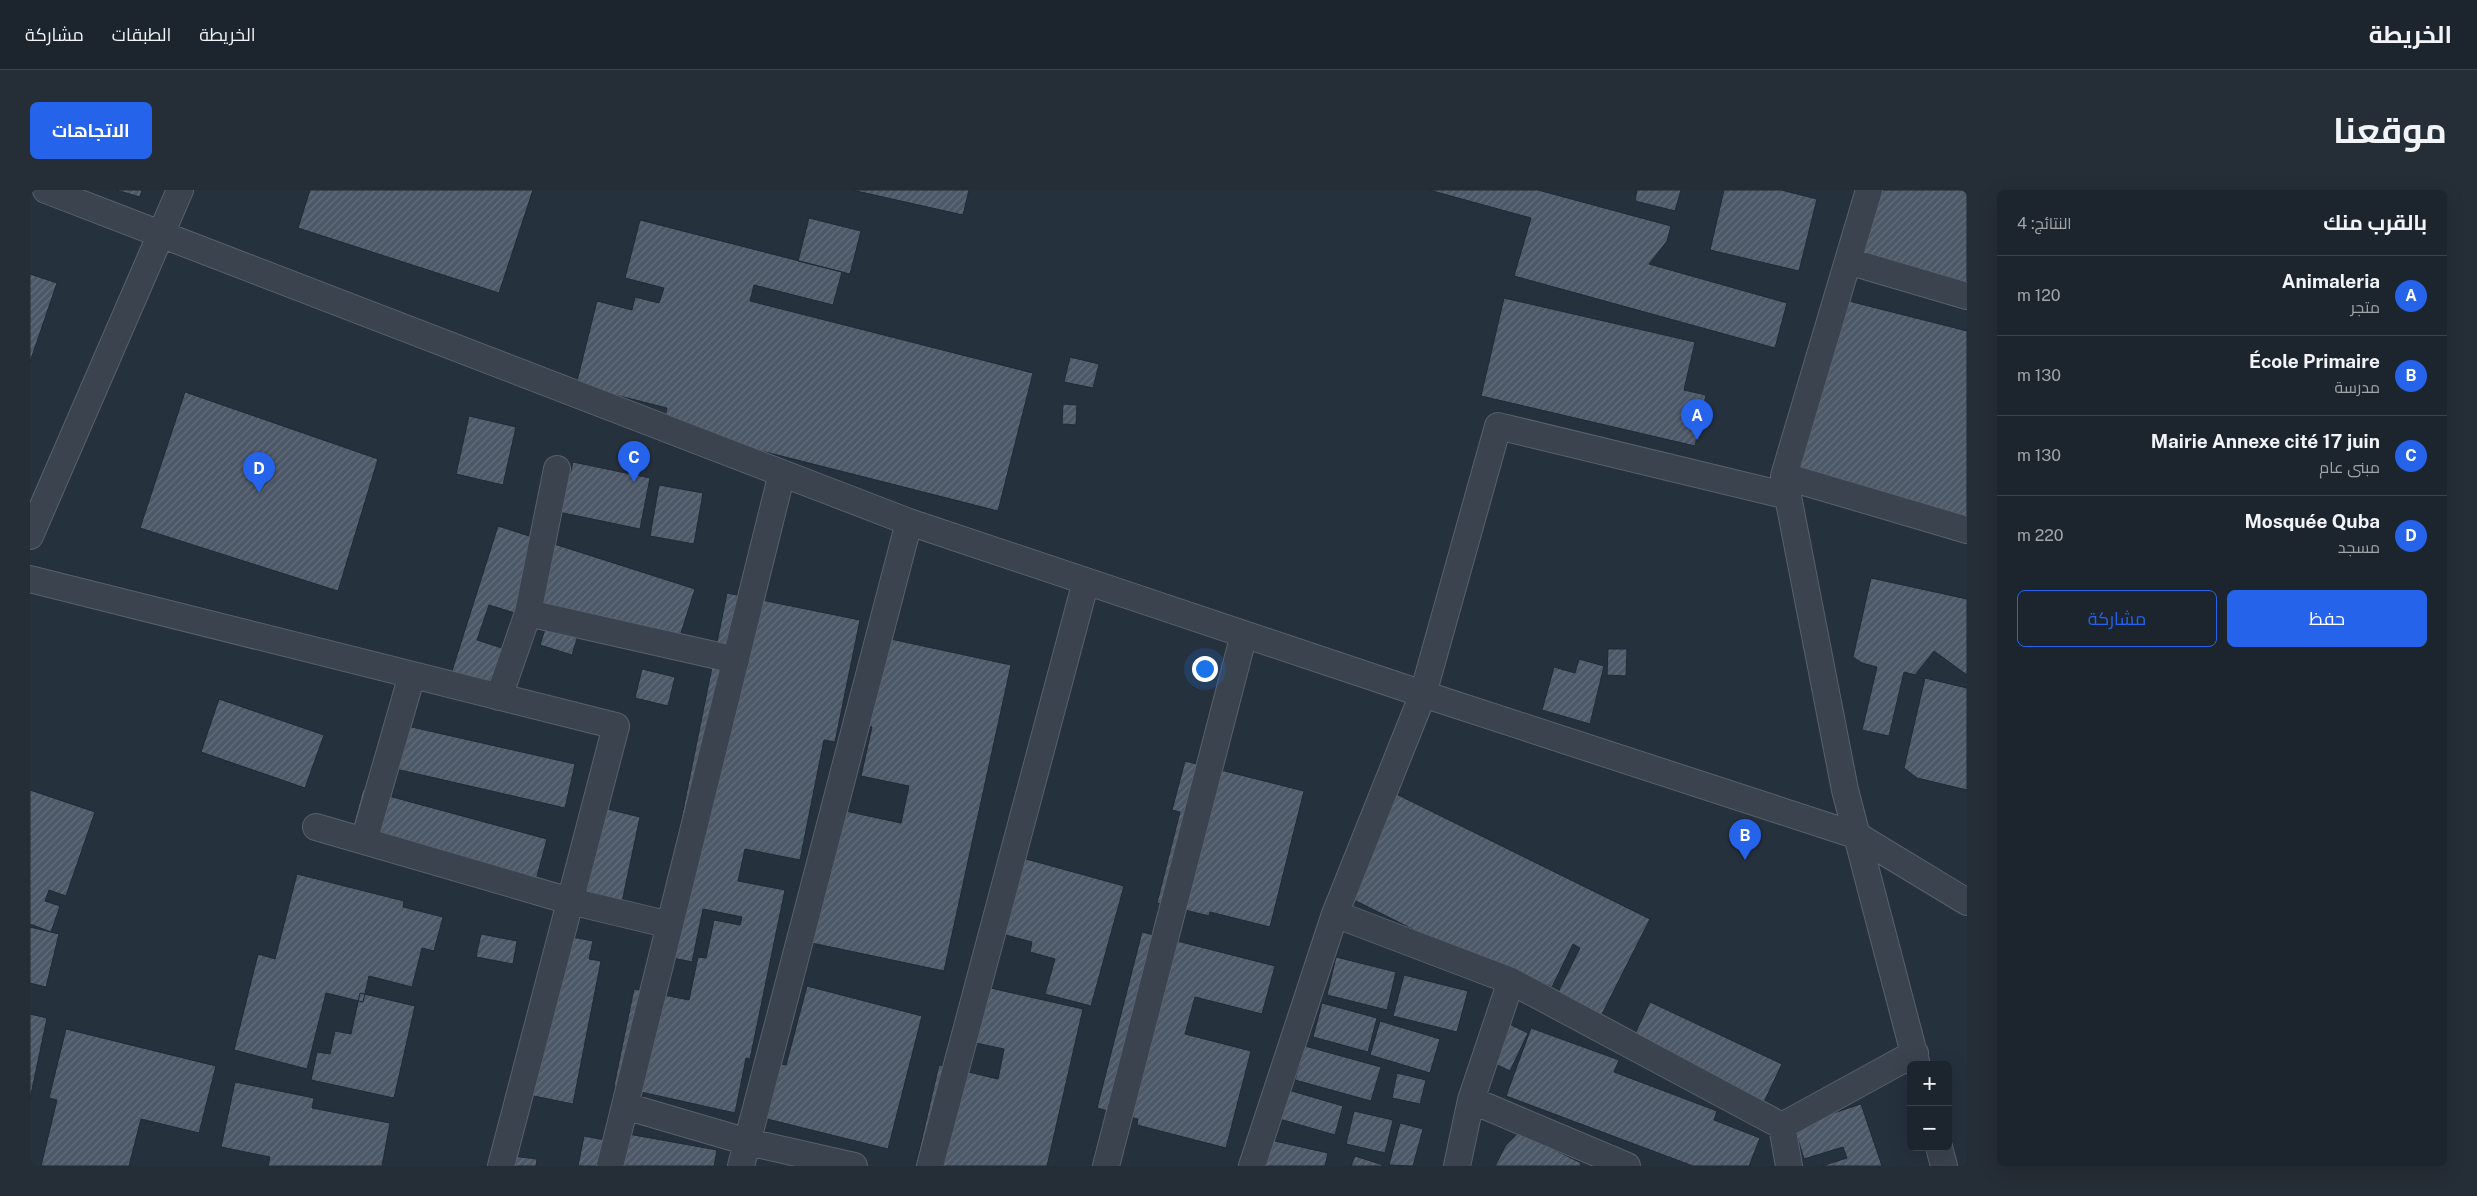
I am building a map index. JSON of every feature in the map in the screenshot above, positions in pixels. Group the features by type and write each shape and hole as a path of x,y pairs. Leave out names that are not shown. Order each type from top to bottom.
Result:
{"street":[{"path":"46,190 909,522 1423,694 1858,836 1967,902"},
{"path":"30,536 180,190"},
{"path":"1782,1126 1916,1059 1845,790 1786,486 1848,261 1870,190"},
{"path":"1848,261 1967,296"},
{"path":"1252,1166 1335,914 1423,694 1498,426 1786,486 1967,530"},
{"path":"499,697 528,612 557,469"},
{"path":"610,1166 782,474"},
{"path":"744,1154 909,522"},
{"path":"30,579 616,726 501,1166"},
{"path":"930,1166 1086,582"},
{"path":"528,612 736,660"},
{"path":"1106,1166 1244,634"},
{"path":"364,841 412,675"},
{"path":"316,827 570,900 670,925"},
{"path":"1335,914 1511,981 1782,1126"},
{"path":"1457,1166 1471,1100 1511,981"},
{"path":"1471,1100 1627,1166"},
{"path":"625,1106 744,1154 854,1166"},
{"path":"1782,1126 1789,1166"},
{"path":"1940,1151 1944,1166"}],"building":[{"path":"116,190 142,190 140,197"},
{"path":"310,190 533,190 499,293 298,228"},
{"path":"852,190 969,190 963,215"},
{"path":"1429,190 1538,190 1671,226 1667,241 1649,264 1787,303 1775,348 1514,276 1531,218"},
{"path":"1637,190 1681,190 1675,211 1635,201"},
{"path":"1724,190 1781,190 1817,199 1799,271 1710,250"},
{"path":"1861,190 1967,190 1967,296 1843,266"},
{"path":"809,218 861,231 850,274 798,261"},
{"path":"640,220 842,272 833,305 754,285 750,301 1033,373 998,511 663,426 667,408 576,385 597,301 632,310 635,297 659,303 664,288 625,278"},
{"path":"30,274 57,283 30,362"},
{"path":"1829,296 1967,331 1967,523 1779,475"},
{"path":"1504,298 1695,342 1684,390 1706,395 1695,446 1481,396"},
{"path":"1070,357 1099,364 1093,388 1064,382"},
{"path":"185,392 378,459 338,591 140,528"},
{"path":"1063,404 1077,405 1076,425 1062,424"},
{"path":"469,416 516,427 503,485 456,474"},
{"path":"573,462 650,478 640,529 544,509 553,471 570,474"},
{"path":"659,485 703,493 694,544 650,536"},
{"path":"498,526 695,589 675,652 582,622 572,655 540,645 547,623 489,605 477,640 514,652 501,690 451,674"},
{"path":"1871,578 1967,599 1967,675 1934,651 1915,675 1904,672 1889,736 1862,730 1877,667 1862,663 1853,657"},
{"path":"727,593 860,620 835,742 824,740 800,860 745,849 738,881 785,890 750,1059 746,1058 735,1113 614,1086 634,989 689,1000 698,957 706,958 714,920 740,925 742,917 703,909 692,962 654,954"},
{"path":"886,638 1011,665 944,971 807,942 836,809 901,823 909,786 861,776 872,727 859,724"},
{"path":"1608,649 1627,649 1626,676 1607,675"},
{"path":"1579,659 1604,666 1590,724 1542,710 1554,667 1575,673"},
{"path":"642,669 675,677 668,706 635,698"},
{"path":"1925,678 1967,688 1967,790 1917,778 1904,768"},
{"path":"219,699 324,735 305,788 201,752"},
{"path":"385,721 575,764 565,808 374,764"},
{"path":"1185,761 1304,791 1270,927 1210,912 1209,916 1157,903 1180,812 1172,810"},
{"path":"1382,787 1650,919 1597,1024 1553,1002 1580,948 1573,944 1552,987 1523,974 1519,982 1342,894"},
{"path":"363,789 547,839 536,880 352,830"},
{"path":"30,790 95,812 66,896 49,890 45,901 60,906 51,932 30,924"},
{"path":"582,803 640,817 622,902 563,889"},
{"path":"1008,854 1124,886 1091,1006 1045,994 1055,959 1030,952 1032,942 987,930"},
{"path":"297,874 404,901 403,907 443,917 434,951 422,948 412,987 369,976 363,1002 326,993 307,1069 234,1050 258,954 275,959"},
{"path":"30,927 59,934 46,987 30,983"},
{"path":"1142,932 1275,966 1262,1014 1195,997 1185,1034 1251,1051 1226,1148 1137,1125 1138,1119 1097,1108"},
{"path":"552,933 593,941 589,959 601,961 573,1104 519,1093"},
{"path":"481,934 517,941 513,964 476,957"},
{"path":"1336,957 1396,972 1387,1010 1327,995"},
{"path":"1404,975 1468,991 1457,1032 1393,1016"},
{"path":"964,982 1083,1009 1047,1166 944,1166 917,1160 939,1065 998,1079 1004,1049 952,1038"},
{"path":"807,986 922,1016 888,1149 767,1119 781,1064 786,1065"},
{"path":"360,993 415,1006 394,1098 311,1080 317,1052 330,1054 335,1031 351,1034"},
{"path":"1650,1002 1782,1064 1764,1102 1632,1040"},
{"path":"1322,1003 1377,1018 1368,1052 1313,1037"},
{"path":"30,1014 47,1018 30,1099"},
{"path":"1380,1021 1440,1039 1430,1073 1370,1055"},
{"path":"1507,1023 1528,1033 1510,1071 1489,1061"},
{"path":"1531,1028 1619,1060 1614,1072 1717,1111 1714,1120 1760,1138 1749,1166 1693,1166 1506,1096"},
{"path":"66,1029 216,1066 199,1133 141,1119 129,1166 41,1166 57,1100 49,1098"},
{"path":"1305,1046 1381,1067 1371,1101 1295,1080"},
{"path":"1397,1073 1426,1080 1420,1104 1392,1098"},
{"path":"235,1082 314,1098 312,1108 390,1123 382,1166 268,1166 270,1157 221,1147"},
{"path":"1285,1089 1343,1106 1335,1135 1276,1118"},
{"path":"1861,1104 1882,1166 1822,1166 1847,1158 1843,1147 1804,1159 1794,1126"},
{"path":"1354,1111 1393,1120 1385,1153 1346,1144"},
{"path":"1400,1123 1423,1129 1413,1166 1389,1165"},
{"path":"606,1130 717,1150 714,1166 578,1166 584,1136 605,1140"},
{"path":"1519,1132 1581,1163 1580,1166 1495,1166 1506,1145"},
{"path":"1266,1139 1328,1153 1325,1166 1265,1166"},
{"path":"497,1154 537,1159 536,1166 495,1166"},
{"path":"1355,1156 1383,1165 1383,1166 1351,1166"}],"place":[{"name":"Animaleria","path":"1697,440"},
{"name":"Mairie Annexe cité 17 juin","path":"634,482"},
{"name":"Mosquée Quba","path":"259,493"},
{"name":"École Primaire","path":"1745,860"}]}
